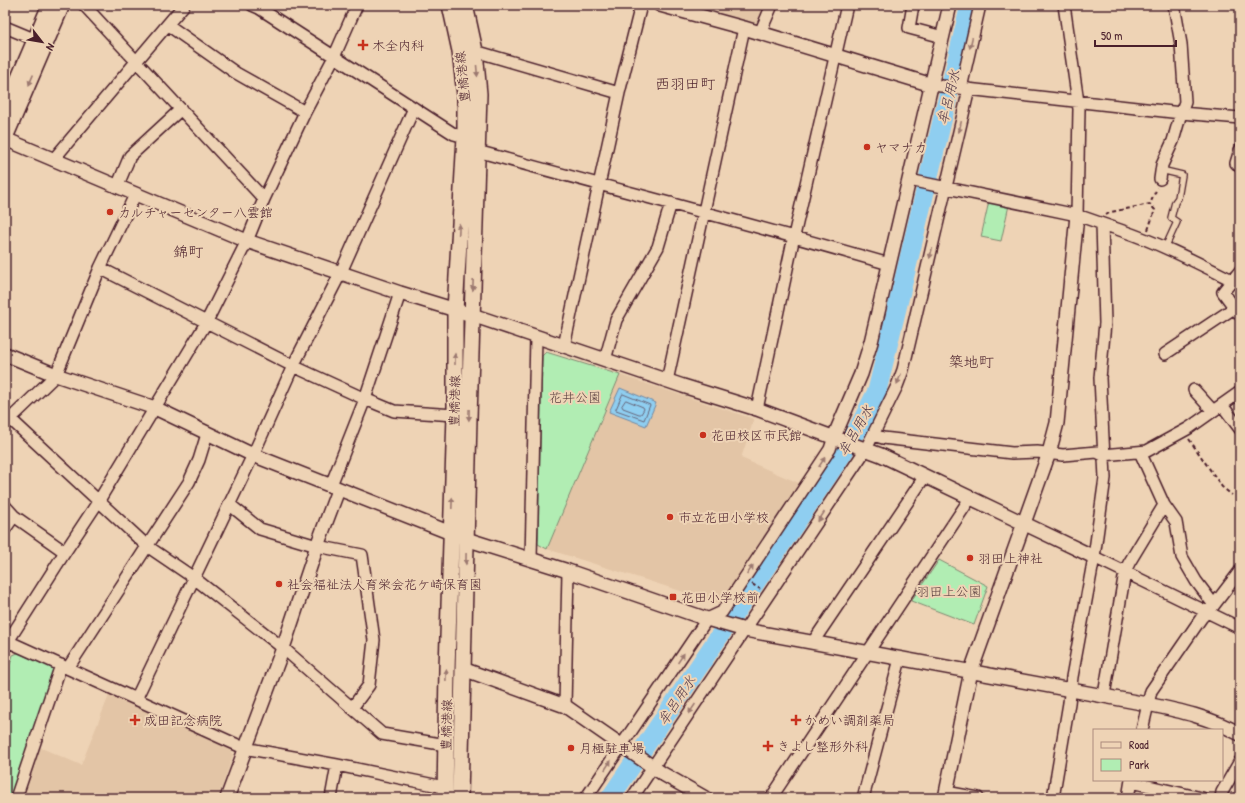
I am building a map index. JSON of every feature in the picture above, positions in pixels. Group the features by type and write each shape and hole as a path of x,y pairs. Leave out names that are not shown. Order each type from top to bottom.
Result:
{"main road":[{"name":"豊橋港線","path":"444,793 455,415 455,311 465,137 465,95 460,51 450,5"},
{"name":"豊橋港線","path":"460,798 479,94 475,51 465,5"}],"street":[{"path":"49,5 40,42 5,140 247,241 400,293 472,315 756,409 881,455 1125,572 1211,609 1240,628"},
{"path":"5,108 40,42 63,5"},
{"path":"84,5 264,199"},
{"path":"53,160 184,5"},
{"path":"254,5 454,134 465,137"},
{"path":"357,5 334,57 305,112 264,199 247,241 206,322 98,502 6,643 64,666 244,748 337,766 444,793"},
{"path":"564,346 619,93 641,5"},
{"path":"660,5 744,28 932,85 1181,113 1240,118"},
{"path":"760,33 772,5"},
{"path":"756,409 847,5"},
{"path":"913,5 909,28 943,37"},
{"path":"632,798 643,760 739,628 850,443 865,361 889,264 915,181 932,85 950,5"},
{"path":"873,435 903,370 947,188 962,88 980,5"},
{"path":"978,798 945,795 971,671 1049,454 1057,423 1077,215 1079,109 1064,5"},
{"path":"1161,175 1162,166 1173,141 1185,102 1181,44 1174,5"},
{"path":"168,25 236,73 305,112"},
{"path":"5,26 40,42"},
{"path":"668,381 703,212 744,28"},
{"path":"475,51 619,93"},
{"path":"136,699 294,366 341,272 414,108"},
{"path":"117,188 130,156 181,109"},
{"path":"1240,150 1236,163 1240,167"},
{"path":"477,151 599,185 794,236 889,264"},
{"path":"915,181 1077,215 1120,229 1165,248 1232,280"},
{"path":"135,195 100,268 56,375 7,419 147,546 194,578 283,648 382,734 446,745"},
{"path":"605,360 616,320 658,247 671,203"},
{"path":"1053,798 1070,703 1072,677 1094,557 1105,478 1100,378 1105,323 1102,224"},
{"path":"100,268 294,366 365,399 394,411 455,415"},
{"path":"1165,354 1237,311 1223,292 1240,271"},
{"path":"226,798 283,648 317,546 334,487 400,293"},
{"path":"531,559 536,337"},
{"path":"5,354 56,375 155,408 253,455 466,539 568,571 713,621 739,628 866,653 1147,704 1193,714 1240,734"},
{"path":"1194,390 1218,408 1240,429"},
{"path":"586,798 622,744 713,621 722,612 830,449 873,435 883,438 957,448 1012,453 1037,452 1063,455 1097,452 1103,455 1140,452 1147,451 1183,432 1240,392"},
{"path":"16,798 64,666 147,546 189,482 199,460 207,434"},
{"path":"1140,452 1164,505 1176,522 1182,557 1211,609"},
{"path":"813,642 925,476"},
{"path":"771,798 970,497"},
{"path":"229,504 260,529 317,546 362,555 374,640 369,685 352,708"},
{"path":"1104,695 1125,572 1164,505"},
{"path":"5,506 14,516 65,552"},
{"path":"5,529 14,516"},
{"path":"565,706 568,571"},
{"path":"1142,729 1151,690 1202,617 1211,609 1240,571"},
{"path":"863,798 900,659"},
{"path":"464,669 565,706 622,744 643,760 705,798"},
{"path":"1221,798 1222,792 1240,761"},
{"path":"331,798 337,766"},
{"path":"1128,798 1131,781 1202,798"}],"lane":[{"path":"1161,175 1182,175 1178,198 1175,202 1171,218 1177,222 1165,248"}],"path":[{"path":"1150,204 1161,175"},
{"path":"1102,224 1103,217 1111,212 1150,204"},
{"path":"1143,239 1149,228 1155,210 1150,204"},
{"path":"1183,432 1222,487 1232,495"},
{"path":"748,582 762,590"}],"shaded area":[{"path":"693,5 769,5 760,25"},
{"name":"市立花田小学校","path":"620,375 754,419 741,458 801,484 722,604 547,549"},
{"name":"成田記念病院","path":"110,693 230,747 233,755 218,798 20,798 39,747 81,765"}],"green space":[{"path":"989,201 1009,205 1001,241 981,237"},
{"name":"花井公園","path":"546,352 620,375 547,549 538,544 542,356"},
{"name":"羽田上公園","path":"939,560 988,586 974,625 911,601"},
{"path":"18,653 53,668 55,674 10,798 5,798 5,679 13,655"}],"water":[{"path":"620,388 656,403 646,426 609,412"}],"waterway":[{"name":"牟呂用水","path":"610,798 841,456 861,423 877,391 970,5"}],"place":[{"name":"木全内科","path":"363,45"},
{"name":"ヤマナカ","path":"867,147"},
{"name":"カルチャーセンター八雲館","path":"110,212"},
{"name":"花田校区市民館","path":"703,435"},
{"name":"市立花田小学校","path":"670,517"},
{"name":"羽田上神社","path":"970,558"},
{"name":"社会福祉法人育栄会花ケ崎保育園","path":"279,584"},
{"name":"花田小学校前","path":"673,597"},
{"name":"成田記念病院","path":"135,720"},
{"name":"かめい調剤薬局","path":"796,720"},
{"name":"きよし整形外科","path":"768,746"},
{"name":"月極駐車場","path":"571,748"}],"district":[{"name":"西羽田町","path":"685,83"},
{"name":"錦町","path":"188,251"},
{"name":"築地町","path":"971,361"}]}
